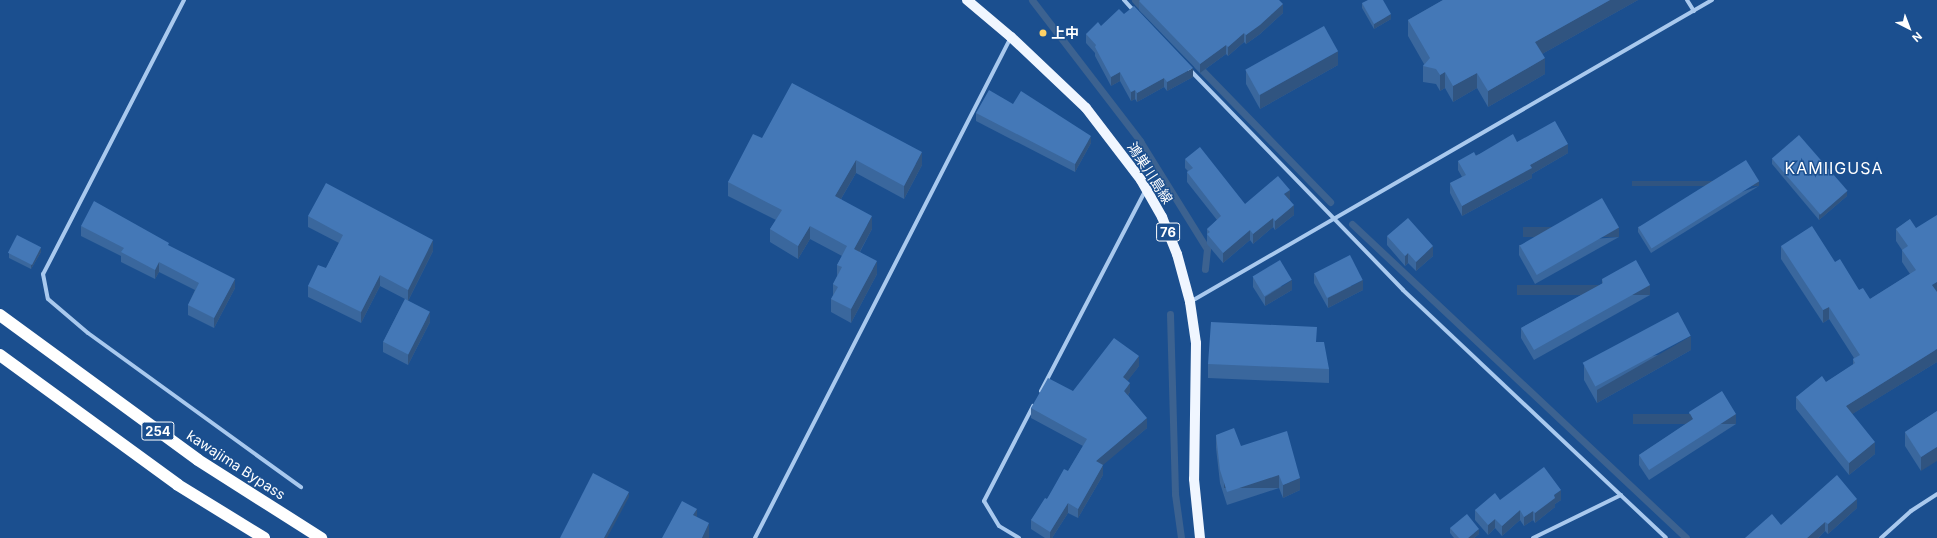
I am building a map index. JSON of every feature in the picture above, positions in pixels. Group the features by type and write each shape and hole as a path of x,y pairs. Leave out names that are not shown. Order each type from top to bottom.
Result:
{"highway":[{"name":"kawajima Bypass","path":"0,315 198,460 321,538"},
{"name":"254","path":"0,355 178,485 264,538"}],"main road":[{"name":"鴻巣川島線","path":"967,0 1011,36 1086,108 1146,188 1177,254 1190,302 1196,342 1194,479 1200,538"}],"street":[{"path":"184,0 43,274 48,299 94,338 301,487"},
{"path":"1124,0 1140,17"},
{"path":"1687,0 1694,11"},
{"path":"1190,302 1332,218 1712,0"},
{"path":"755,538 1011,36"},
{"path":"1184,63 1403,290 1666,538"},
{"path":"1039,394 1146,188"},
{"path":"1019,538 999,526 984,501 1036,401"},
{"path":"1882,538 1911,511 1937,494"},
{"path":"1533,538 1621,495"}],"building":[{"path":"1279,0 1283,4 1260,25 1246,35 1244,33 1228,47 1226,45 1200,64 1139,1"},
{"path":"1368,0 1383,0 1391,14 1374,24 1362,3"},
{"path":"1443,0 1610,0 1535,42 1545,58 1488,91 1477,73 1453,86 1445,72 1440,75 1436,69 1423,66 1430,58 1408,20"},
{"path":"1134,6 1193,68 1167,82 1164,78 1137,93 1135,90 1131,92 1120,72 1111,77 1095,47 1096,45 1086,34 1098,22 1101,26 1119,9 1124,14"},
{"path":"1324,26 1338,51 1259,95 1245,70"},
{"path":"792,83 922,152 904,186 856,160 835,196 872,216 854,249 877,261 851,309 831,299 838,287 833,284 842,267 837,265 847,246 810,226 798,246 770,229 782,210 728,182 753,134 762,138"},
{"path":"989,90 1013,104 1021,91 1091,136 1075,164 976,113"},
{"path":"1555,121 1568,144 1530,165 1532,168 1462,206 1450,183 1466,175 1458,161 1474,152 1476,156 1513,134 1517,142"},
{"path":"1799,135 1848,191 1820,214 1772,159"},
{"path":"1200,147 1245,204 1278,176 1290,190 1284,194 1294,205 1275,221 1273,218 1253,234 1250,230 1223,253 1207,234 1210,232 1207,229 1221,216 1187,172 1193,168 1185,159"},
{"path":"1746,160 1759,181 1652,249 1638,227"},
{"path":"326,183 433,240 408,290 380,275 361,312 308,286 318,265 326,268 343,235 308,216"},
{"path":"1602,198 1619,227 1537,275 1520,246"},
{"path":"94,201 169,243 168,245 235,279 214,318 188,305 199,283 159,262 155,270 121,252 124,248 81,226"},
{"path":"1937,215 1937,282 1932,285 1937,292 1937,349 1846,406 1875,442 1849,463 1796,397 1822,376 1826,382 1855,363 1853,359 1860,355 1829,307 1823,310 1781,246 1812,226 1835,262 1840,259 1859,290 1863,288 1870,299 1916,270 1902,250 1908,246 1896,229 1910,219 1916,228"},
{"path":"1408,218 1433,246 1416,262 1408,253 1405,256 1387,236"},
{"path":"17,235 41,247 32,265 8,253"},
{"path":"1350,255 1363,280 1327,298 1314,273"},
{"path":"1280,260 1292,280 1264,296 1253,276"},
{"path":"1636,260 1650,285 1534,350 1521,328 1603,283 1602,279"},
{"path":"405,299 430,312 408,354 383,342"},
{"path":"1678,312 1691,336 1595,387 1583,363"},
{"path":"1211,322 1317,327 1316,342 1324,342 1329,369 1208,364"},
{"path":"1114,338 1139,356 1123,377 1130,383 1124,391 1147,418 1096,461 1103,465 1078,509 1068,503 1050,532 1031,520 1045,498 1047,499 1064,469 1068,471 1087,439 1031,408 1048,378 1073,391"},
{"path":"1722,391 1736,414 1649,470 1639,455 1693,419 1689,412"},
{"path":"1937,411 1937,447 1921,457 1905,432"},
{"path":"1234,428 1241,446 1287,431 1300,478 1283,485 1279,475 1227,492 1220,470 1216,435"},
{"path":"1544,467 1561,490 1554,495 1555,498 1535,513 1533,511 1524,517 1520,510 1502,526 1495,519 1488,525 1475,510 1495,493 1500,500"},
{"path":"593,473 629,492 604,538 560,538"},
{"path":"1837,475 1857,499 1828,524 1825,522 1807,538 1745,538 1772,514 1781,525"},
{"path":"682,501 697,509 693,515 709,523 702,538 662,538"},
{"path":"1467,514 1479,529 1468,538 1459,538 1450,528"}],"waterway":[{"path":"1032,0 1140,141 1207,249 1205,269"},
{"path":"1135,0 1144,10"},
{"path":"1197,65 1330,202"},
{"path":"1352,224 1686,538"},
{"path":"1170,314 1175,494 1181,538"}],"place":[{"name":"上中","path":"1043,33"}],"district":[{"name":"KAMIIGUSA","path":"1834,168"}]}
